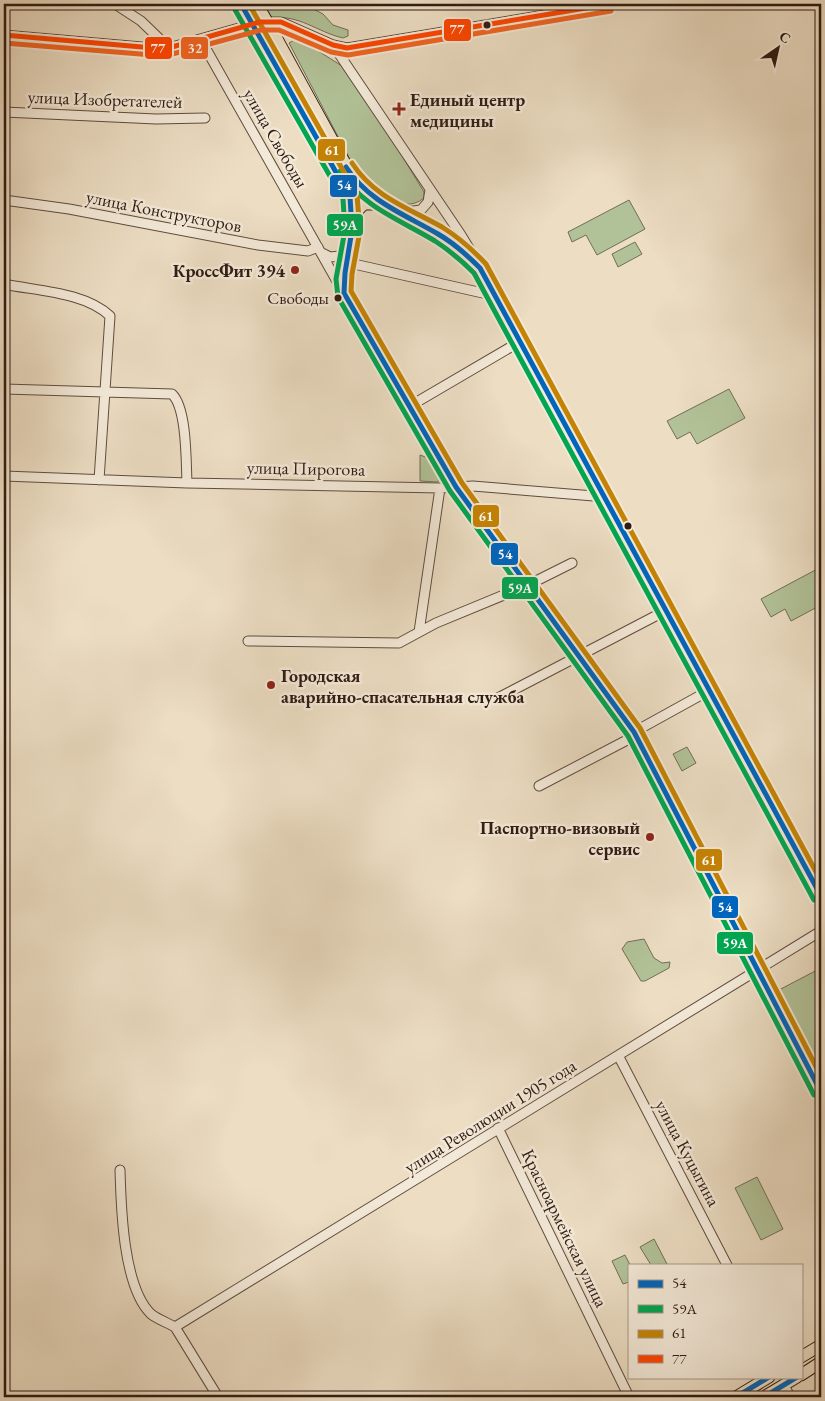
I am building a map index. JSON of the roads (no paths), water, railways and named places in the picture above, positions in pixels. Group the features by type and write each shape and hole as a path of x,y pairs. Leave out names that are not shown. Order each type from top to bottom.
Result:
{"main road":[{"path":"241,4 350,197 353,215 351,241 345,262 344,293"},
{"path":"257,4 353,180 380,204 447,240 480,268 821,896"},
{"path":"353,215 364,204 380,204"},
{"name":"улица Свободы","path":"344,293 456,487 634,732 821,1092"},
{"path":"802,1356 821,1345"},
{"path":"802,1374 821,1362"},
{"path":"736,1397 767,1378"},
{"path":"764,1397 795,1378"}],"street":[{"path":"115,4 150,28 170,49"},
{"path":"4,35 146,49 170,49 260,22 281,22 333,45 347,48 610,4"},
{"name":"улица Свободы","path":"201,40 344,293"},
{"path":"333,45 480,268"},
{"name":"улица Изобретателей","path":"4,112 156,119 205,118"},
{"path":"398,214 421,210 428,202 430,190"},
{"name":"улица Конструкторов","path":"4,200 69,209 258,246 308,251 320,250"},
{"path":"320,250 330,257 340,256 351,241"},
{"path":"345,262 496,296"},
{"path":"4,284 85,300 99,306 110,316 99,480"},
{"path":"410,406 521,341"},
{"path":"4,389 164,392 172,394 178,400 186,451 187,484"},
{"name":"улица Пирогова","path":"4,476 187,484 440,488 473,486 606,497"},
{"path":"419,632 440,488"},
{"path":"248,641 399,643 419,632 528,585 572,562"},
{"path":"496,699 667,610"},
{"path":"539,786 629,739 634,732 710,690"},
{"name":"улица Революции 1905 года","path":"175,1327 398,1192 498,1128 619,1057 757,969 821,932"},
{"name":"улица Куцыгина","path":"619,1057 726,1264"},
{"name":"Красноармейская улица","path":"498,1128 629,1397"},
{"path":"120,1170 121,1222 136,1290 152,1314 175,1327 218,1397"},
{"path":"784,1385 790,1397"}],"place":[{"name":"Единый центр медицины","path":"399,109"},
{"name":"КроссФит 394","path":"295,270"},
{"name":"Свободы","path":"338,298"},
{"name":"Городская аварийно-спасательная служба","path":"271,685"},
{"name":"Паспортно-визовый сервис","path":"650,837"}]}
